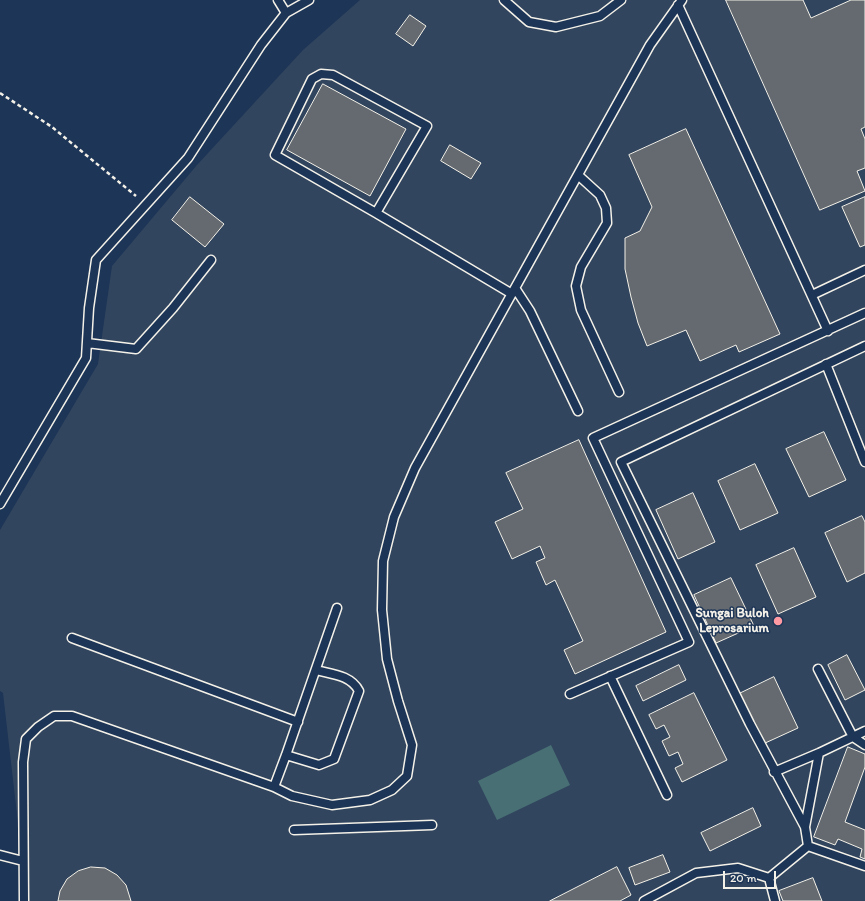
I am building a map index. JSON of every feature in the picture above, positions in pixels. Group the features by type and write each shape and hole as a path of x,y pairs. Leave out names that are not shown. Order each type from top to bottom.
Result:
{"lane":[{"path":"278,0 286,13"},
{"path":"0,504 86,358 89,308 96,260 188,158 261,45 286,13 308,0"},
{"path":"504,0 529,22 556,27 600,16 621,0"},
{"path":"24,901 23,762 26,739 38,727 54,716 72,716 274,788 292,796 332,805 370,800 392,790 407,776 412,745 387,659 382,610 383,561 394,517 416,468 650,45 680,2"},
{"path":"680,2 828,331"},
{"path":"376,213 427,126 333,75 321,74 312,79 275,155 376,213 514,291 530,311 578,410"},
{"path":"578,175 600,195 606,208 607,223 581,267 576,286 581,310 619,392"},
{"path":"87,343 136,349 173,308 211,260"},
{"path":"812,295 865,270"},
{"path":"570,694 689,642 593,438 865,313"},
{"path":"805,827 774,772 621,462 865,346"},
{"path":"826,364 865,462"},
{"path":"274,788 337,608"},
{"path":"72,638 298,722"},
{"path":"818,669 853,737 865,745"},
{"path":"286,755 319,765 334,759 359,690 356,685 346,678 316,670"},
{"path":"610,676 667,795"},
{"path":"774,772 865,731"},
{"path":"808,846 805,827 819,753"},
{"path":"294,830 432,825"},
{"path":"808,846 865,866"},
{"path":"769,878 808,846"},
{"path":"0,855 23,861"},
{"path":"644,901 696,873 738,868 769,878"},
{"path":"769,878 775,901"}],"path":[{"path":"0,93 52,127 146,204"}],"shaded area":[{"path":"360,0 865,0 865,901 27,901 3,693 0,691 0,530 98,364 112,266 197,165 303,50"}],"green space":[{"path":"551,745 570,785 497,820 478,781"}],"building":[{"path":"726,0 803,0 811,18 851,0 865,0 865,127 861,129 865,139 865,168 857,171 865,191 820,210"},
{"path":"410,15 426,26 413,46 396,34"},
{"path":"323,84 406,129 370,196 287,150"},
{"path":"686,129 780,334 739,352 736,345 700,361 686,330 647,346 638,323 625,269 625,238 640,231 652,207 629,155"},
{"path":"450,145 481,163 471,179 441,161"},
{"path":"190,197 224,224 205,247 172,220"},
{"path":"865,197 865,245 860,247 842,207"},
{"path":"824,432 846,480 809,497 786,449"},
{"path":"579,440 666,632 575,674 564,650 583,641 555,580 546,585 536,562 545,558 540,546 512,559 495,522 523,509 506,473"},
{"path":"755,464 778,513 740,530 718,481"},
{"path":"693,493 715,542 678,559 656,510"},
{"path":"862,516 865,522 865,573 847,582 825,533"},
{"path":"794,548 816,597 778,614 756,565"},
{"path":"731,578 754,626 716,643 694,595"},
{"path":"847,655 865,690 845,700 828,665"},
{"path":"679,665 686,680 643,701 636,686"},
{"path":"774,677 798,728 763,744 739,694"},
{"path":"694,693 727,760 682,782 675,768 683,764 678,752 669,756 662,741 670,737 664,725 656,729 649,715"},
{"path":"848,747 865,754 865,767 845,822 865,830 865,859 860,857 862,849 838,839 835,845 814,837"},
{"path":"753,808 761,826 710,851 701,833"},
{"path":"663,855 670,872 635,885 629,868"},
{"path":"91,867 105,868 117,875 126,885 131,901 58,901 60,891 67,879 78,871"},
{"path":"617,867 631,895 620,901 550,901"},
{"path":"813,878 822,901 783,901 779,891"}],"place":[{"name":"Sungai Buloh Leprosarium","path":"778,621"}]}
